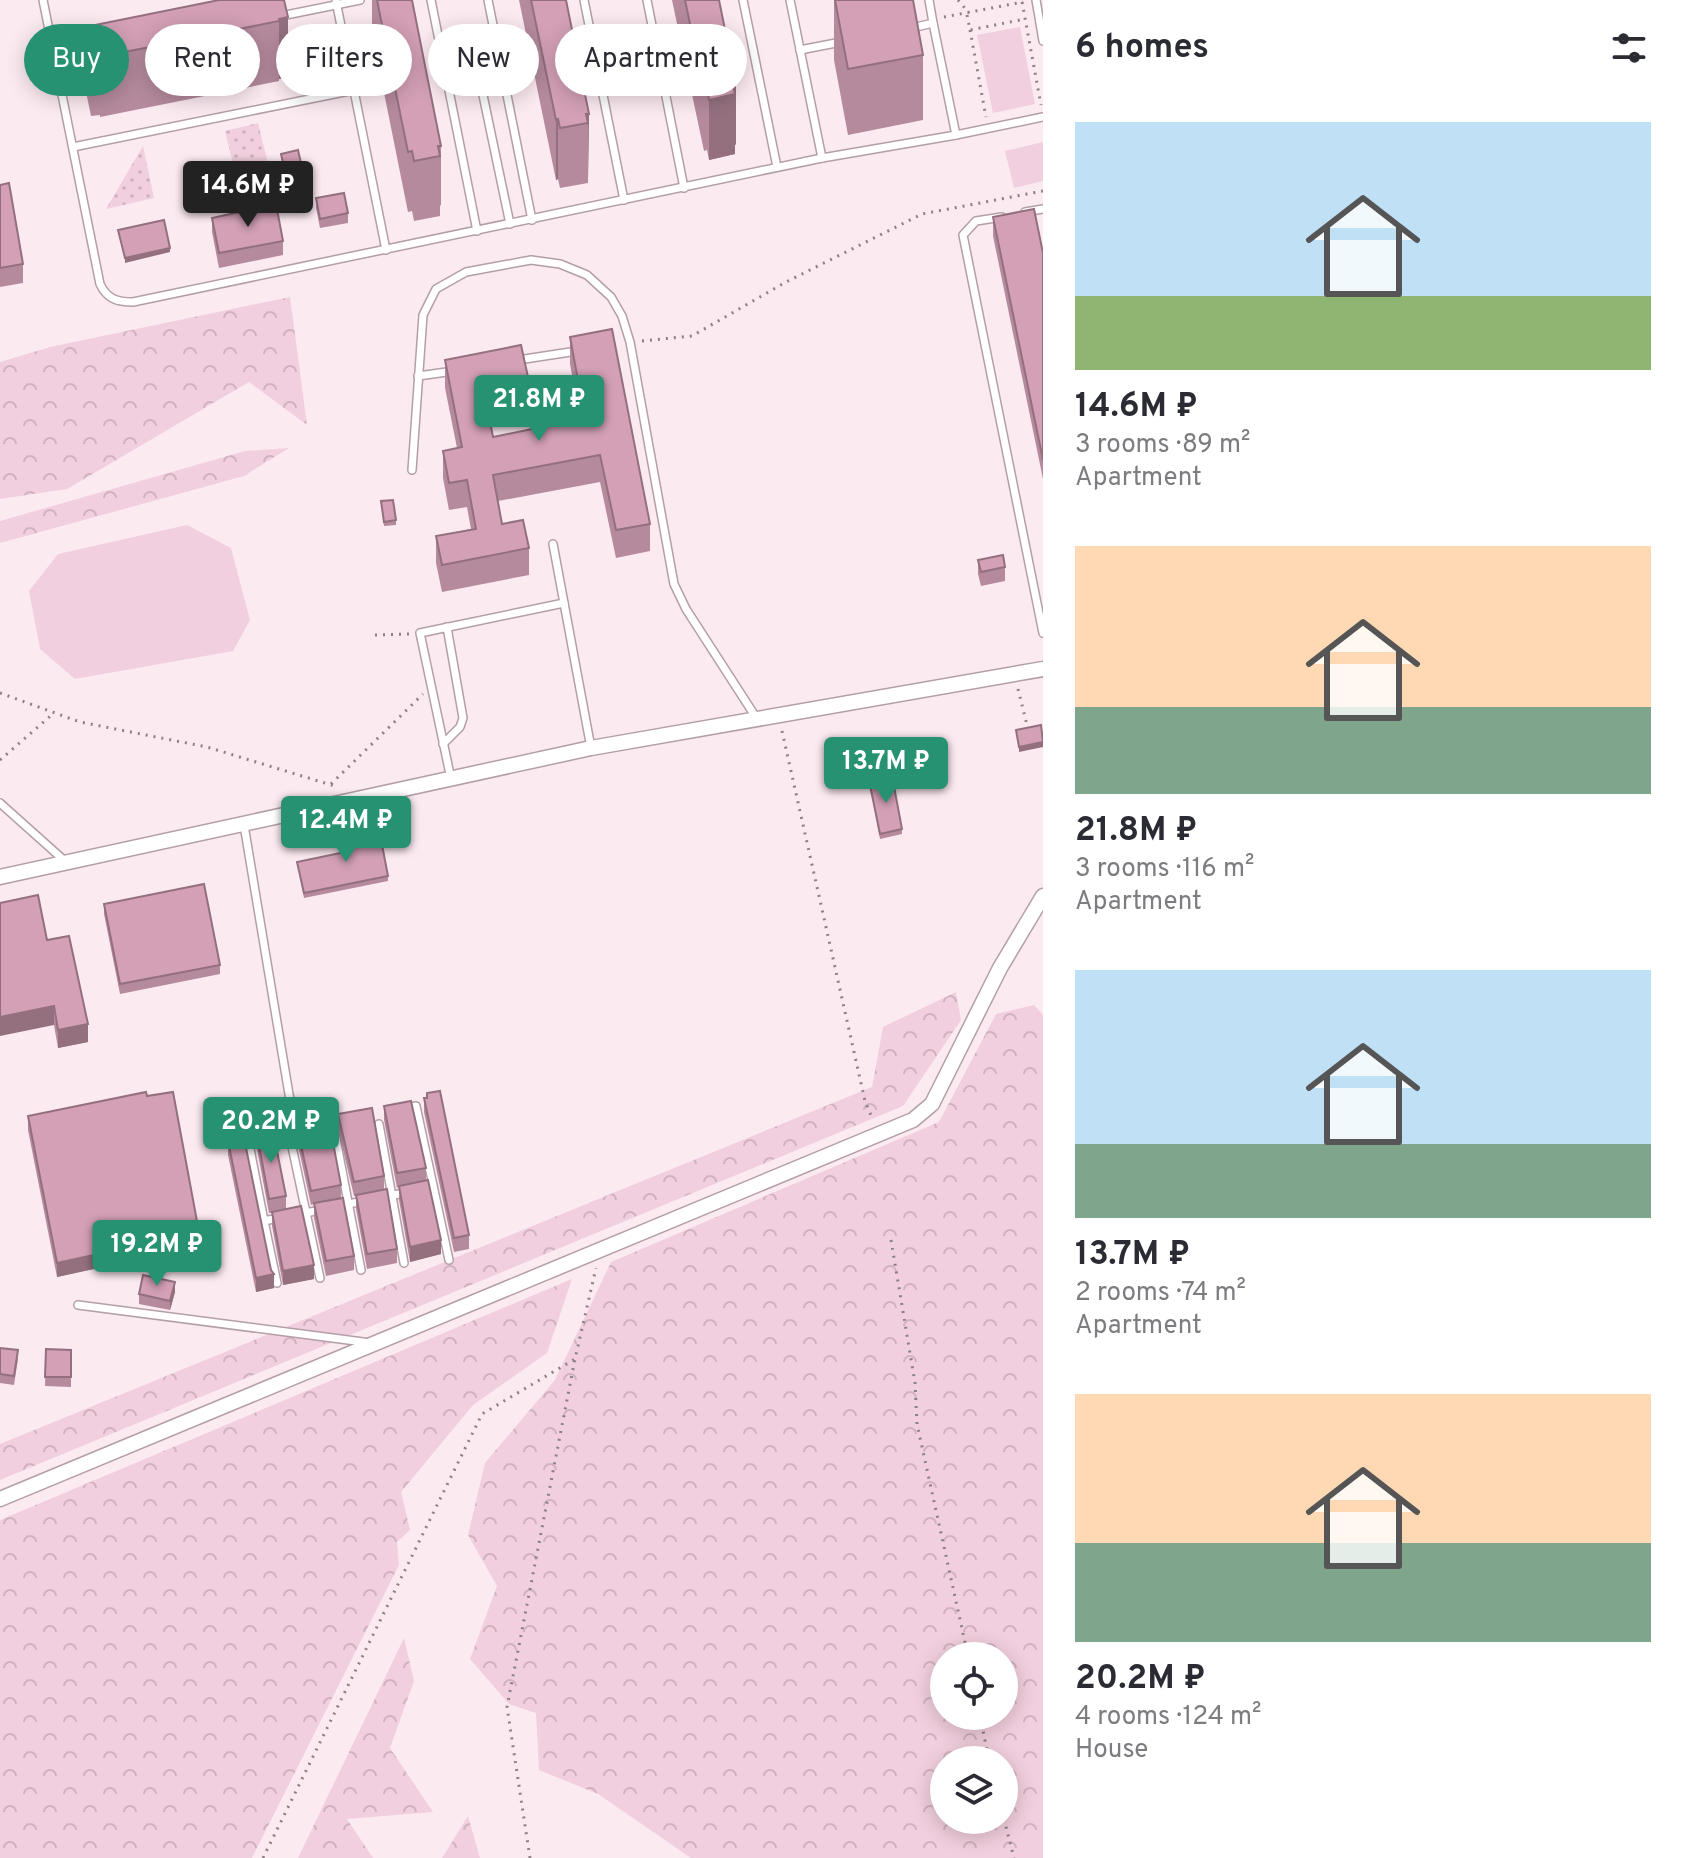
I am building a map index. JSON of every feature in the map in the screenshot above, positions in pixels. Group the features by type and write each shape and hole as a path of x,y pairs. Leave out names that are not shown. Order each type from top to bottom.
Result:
{"street":[{"path":"0,877 591,748 1043,669"},
{"path":"0,1499 913,1120 932,1104 1000,968 1043,896"}],"lane":[{"path":"43,0 48,24"},
{"path":"275,17 337,2 360,0"},
{"path":"431,0 477,231"},
{"path":"488,0 492,24"},
{"path":"584,0 624,200"},
{"path":"647,0 684,188"},
{"path":"743,0 777,167"},
{"path":"790,0 822,158"},
{"path":"929,0 956,135"},
{"path":"1036,0 1043,41"},
{"path":"337,2 341,24"},
{"path":"904,29 933,21"},
{"path":"800,50 845,41"},
{"path":"63,96 100,284 105,294 119,302 133,302 822,158 988,129 1043,115"},
{"path":"73,147 324,96"},
{"path":"355,96 386,250"},
{"path":"483,96 510,224"},
{"path":"507,96 532,220"},
{"path":"1043,209 976,221 963,235 1043,633"},
{"path":"412,470 423,315 436,289 466,272 531,260 560,264 587,275 611,297 622,316 630,342 674,584 686,609 757,719"},
{"path":"616,344 630,342"},
{"path":"512,361 589,349"},
{"path":"418,376 465,369"},
{"path":"553,544 591,748"},
{"path":"451,779 420,633 564,603"},
{"path":"443,744 460,727 463,718 447,627"},
{"path":"0,803 67,864"},
{"path":"244,825 295,1130 311,1127"},
{"path":"401,1109 416,1106 449,1260"},
{"path":"379,1124 404,1263"},
{"path":"335,1134 361,1270"},
{"path":"291,1142 320,1278"},
{"path":"250,1149 277,1283"},
{"path":"264,1221 433,1187"},
{"path":"78,1305 377,1343"}],"path":[{"path":"958,0 968,13 988,129"},
{"path":"933,21 1036,0"},
{"path":"1022,2 1043,115"},
{"path":"970,30 1025,19"},
{"path":"630,342 692,336 786,282 922,214 1043,191"},
{"path":"375,635 420,633"},
{"path":"331,785 431,686"},
{"path":"0,693 80,722 207,747 338,787"},
{"path":"0,760 54,713"},
{"path":"778,715 865,1101 879,1135"},
{"path":"891,1240 915,1383 917,1424 965,1642"},
{"path":"530,1858 507,1707 575,1359 600,1251"},
{"path":"263,1858 482,1414 575,1359"},
{"path":"1008,1834 1014,1858"}],"green space":[{"path":"1020,27 1035,104 993,113 977,35"},
{"path":"258,123 271,176 238,184 225,131"},
{"path":"1043,142 1043,181 1014,188 1005,151"},
{"path":"143,146 154,198 106,209"},
{"path":"290,297 307,425 249,382 67,489 0,499 0,362 50,347"},
{"path":"289,448 244,476 0,543 0,521 245,451"},
{"path":"187,525 231,548 250,620 233,651 75,679 40,649 29,591 58,554"},
{"path":"956,992 961,1020 903,1106 0,1480 0,1444 872,1087 883,1027"},
{"path":"1034,1005 1043,1015 1043,1858 691,1858 598,1794 539,1770 536,1713 509,1704 470,1659 497,1586 468,1535 485,1463 555,1380 611,1262 939,1122 996,1014"},
{"path":"572,1279 547,1353 473,1405 401,1492 410,1530 397,1542 399,1565 252,1858 0,1858 0,1520"},
{"path":"404,1638 414,1681 390,1748 433,1812 347,1819 373,1858 298,1858"},
{"path":"468,1816 480,1858 442,1858"}],"building":[{"path":"219,0 284,0 288,17 260,25 145,24 145,48 129,51 129,24 100,24"},
{"path":"377,0 412,0 428,81 428,96 431,96 441,146 438,146 440,156 414,161 412,151 408,152 397,96 412,96 412,24 382,24"},
{"path":"531,0 566,0 571,24 555,24 555,96 585,96 588,123 560,128 539,38 539,24 536,24"},
{"path":"685,0 719,0 724,24 690,24"},
{"path":"835,0 913,0 923,55 848,69"},
{"path":"298,150 301,163 284,167 281,154"},
{"path":"9,183 23,264 0,268 0,185"},
{"path":"344,193 348,213 320,219 316,198"},
{"path":"276,204 283,241 219,253 212,218"},
{"path":"1034,209 1043,253 1043,460 993,217"},
{"path":"164,220 170,248 125,258 118,230"},
{"path":"612,329 650,524 616,530 600,455 493,475 502,524 523,520 529,548 442,565 436,536 476,529 467,480 449,483 443,451 462,447 445,360 521,345 528,377 483,386 493,437 585,418 570,337"},
{"path":"393,500 396,520 384,522 381,501"},
{"path":"1003,555 1005,567 981,572 978,560"},
{"path":"1041,725 1043,742 1019,747 1016,730"},
{"path":"892,776 902,829 880,834 869,780"},
{"path":"379,829 388,876 304,893 297,862 350,851 347,835"},
{"path":"204,884 220,965 120,984 104,904"},
{"path":"38,895 47,940 69,936 88,1024 58,1030 54,1006 0,1017 0,903"},
{"path":"440,1091 469,1235 454,1238 424,1098 427,1098 427,1093"},
{"path":"146,1092 147,1096 173,1092 199,1232 57,1263 28,1116"},
{"path":"411,1101 426,1168 397,1173 384,1106"},
{"path":"372,1108 384,1176 354,1182 338,1114"},
{"path":"330,1116 341,1185 311,1191 296,1122"},
{"path":"273,1131 286,1196 269,1199 257,1135"},
{"path":"244,1138 274,1274 256,1278 228,1141"},
{"path":"428,1180 441,1240 410,1247 399,1186"},
{"path":"387,1189 397,1249 367,1254 356,1195"},
{"path":"343,1198 354,1256 326,1261 314,1203"},
{"path":"301,1206 314,1265 283,1271 272,1212"},
{"path":"143,1275 175,1282 170,1301 139,1294"},
{"path":"0,1348 18,1350 14,1376 0,1374"},
{"path":"46,1349 71,1350 71,1377 45,1377"}]}
